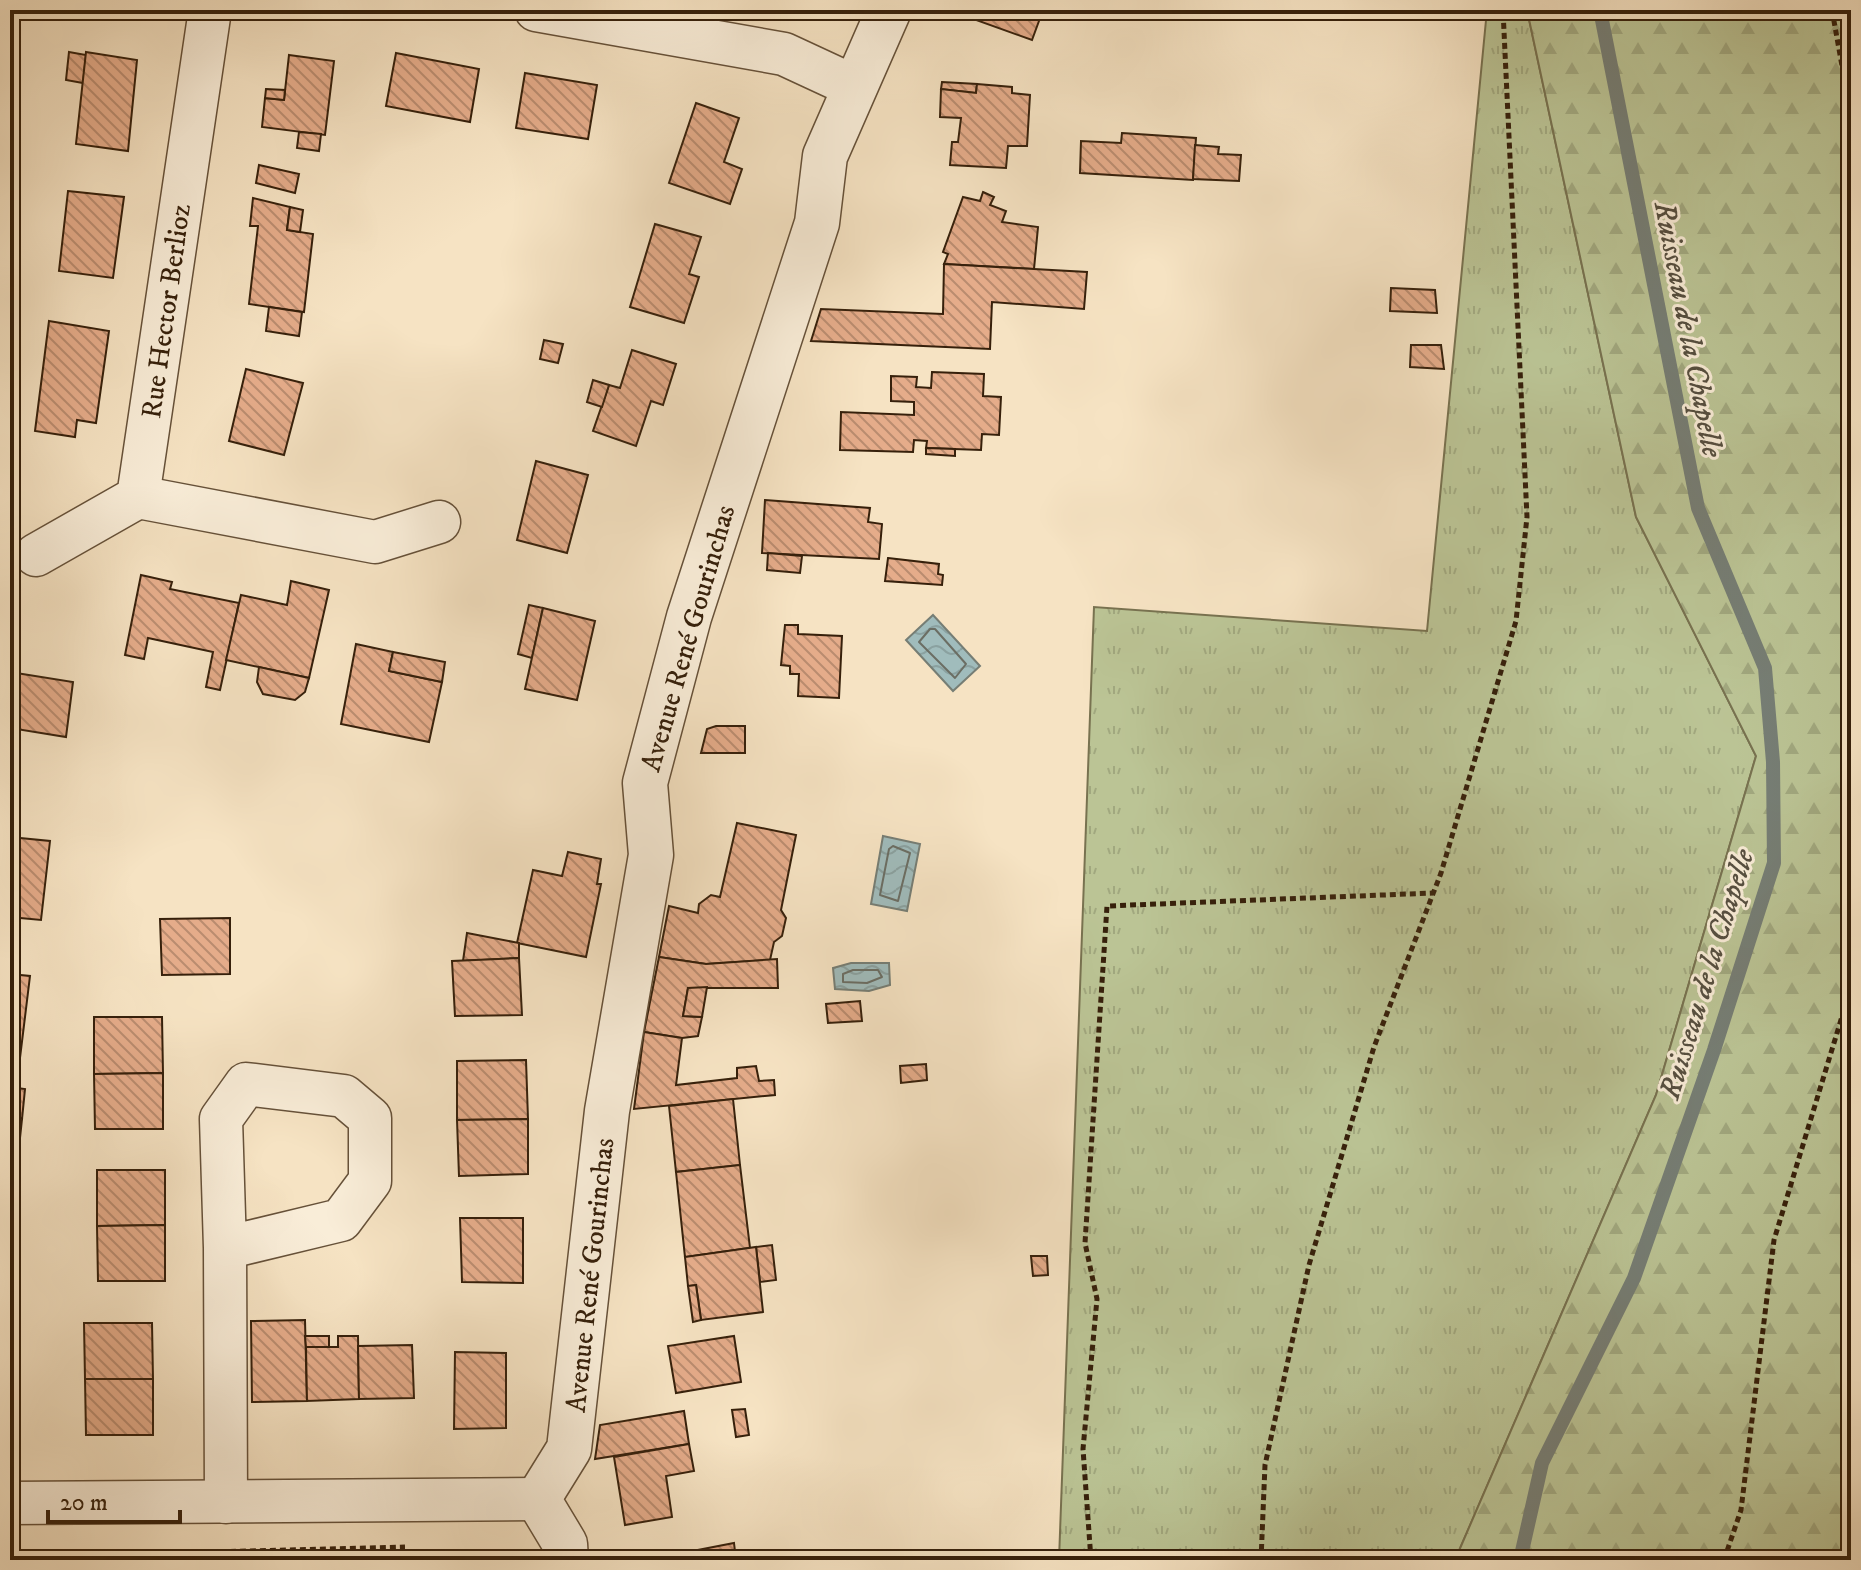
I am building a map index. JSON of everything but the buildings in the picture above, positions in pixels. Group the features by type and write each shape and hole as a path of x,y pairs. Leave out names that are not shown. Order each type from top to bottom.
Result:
{"street":[{"name":"Rue Hector Berlioz","path":"138,497 210,10"},
{"path":"536,10 784,54 853,86"},
{"name":"Avenue René Gourinchas","path":"538,1499 569,1449 607,1111 651,855 645,783 689,617 817,223 825,156 853,86 889,10"},
{"path":"36,555 138,497 375,542 439,522"},
{"path":"225,1248 341,1220 370,1181 370,1118 344,1096 246,1084 221,1119 226,1502"},
{"path":"10,1503 538,1499 565,1544 566,1560"}],"path":[{"path":"1261,1560 1265,1465 1309,1265 1374,1047 1433,893 1516,621 1527,517 1503,10"},
{"path":"1832,10 1851,116"},
{"path":"1091,1560 1083,1449 1097,1299 1085,1243 1107,906 1433,893"},
{"path":"1724,1560 1741,1510 1774,1240 1851,987"},
{"path":"10,1557 420,1547"}],"green space":[{"path":"1487,10 1527,10 1636,517 1756,756 1656,1095 1455,1560 1059,1560 1094,607 1427,631"},
{"path":"1527,10 1851,10 1851,1560 1455,1560 1656,1095 1756,756 1636,517"}],"water":[{"path":"933,615 980,666 953,691 906,640"},
{"path":"883,836 920,844 907,911 871,904"},
{"path":"851,963 889,963 890,985 869,991 835,989 833,968"}],"waterway":[{"name":"Ruisseau de la Chapelle","path":"1520,1560 1542,1463 1634,1278 1714,1050 1774,863 1773,762 1765,668 1698,508 1600,10"}]}
